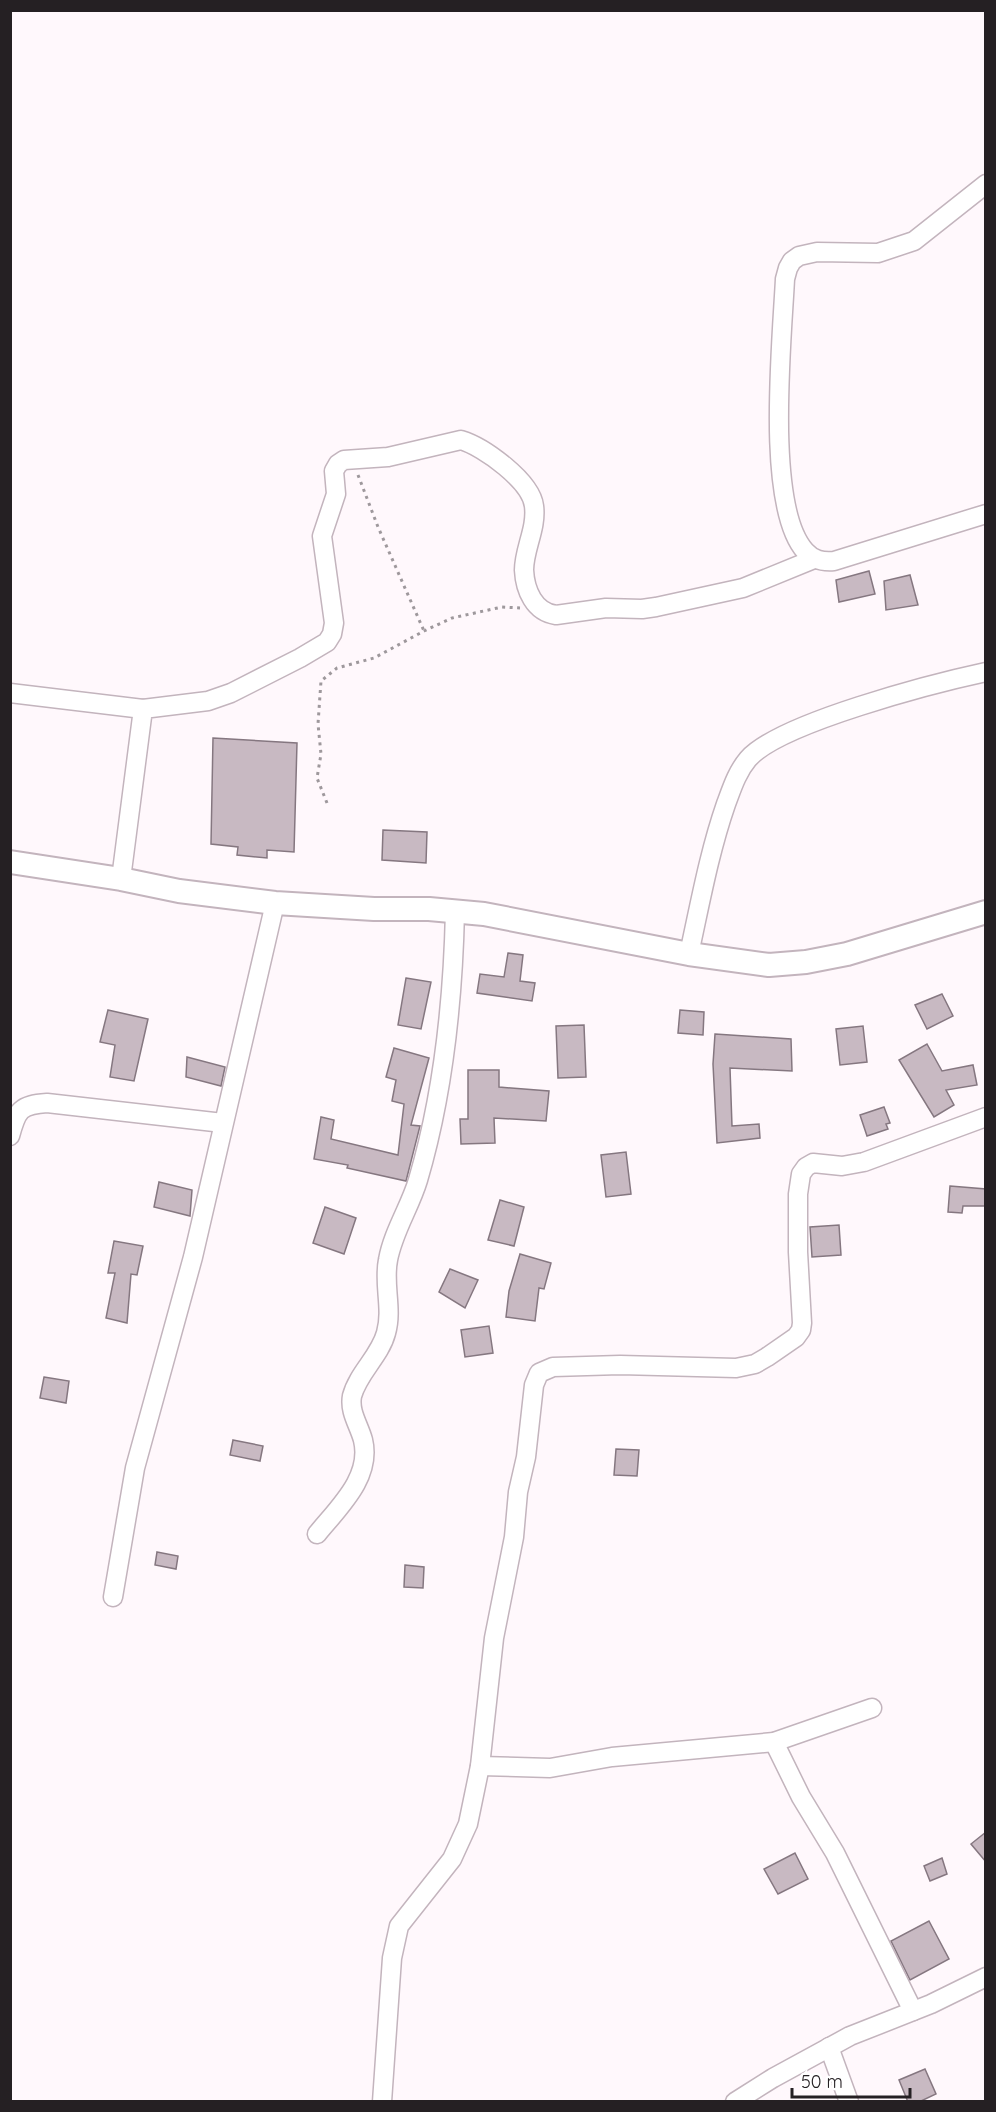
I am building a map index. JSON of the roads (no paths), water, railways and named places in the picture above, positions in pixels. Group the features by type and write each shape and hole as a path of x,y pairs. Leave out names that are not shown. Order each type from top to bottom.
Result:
{"street":[{"path":"986,184 914,241 878,253 808,254 792,261 785,279 779,418 782,480 789,517 797,538 805,551 814,559 822,562 834,561 986,514"},
{"path":"10,693 143,709 208,701 231,693 327,642 332,634 334,623 322,536 336,494 334,471 338,464 344,460 388,457 461,440 470,442 490,455 525,486 534,504 524,569 532,599 540,610 556,615 606,608 656,607 743,588 814,559"},
{"path":"689,954 715,837 735,780 748,759 764,746 784,735 820,721 867,705 986,672"},
{"path":"121,879 143,709"},
{"path":"10,862 121,879 179,891 275,903 374,909 429,909 484,914 689,954 769,965 806,962 847,954 986,912"},
{"path":"113,1597 135,1468 193,1257 275,903"},
{"path":"318,1534 356,1485 363,1466 363,1440 351,1408 352,1397 386,1335 389,1310 386,1277 388,1260 396,1233 418,1181 442,1080 454,952 455,911"},
{"path":"10,1136 15,1116 23,1107 41,1103 223,1123"},
{"path":"382,2102 392,1958 399,1926 452,1859 468,1824 480,1766 494,1638 514,1537 518,1492 526,1457 534,1385 539,1373 553,1367 620,1365 736,1368 755,1364 767,1358 796,1337 801,1330 798,1194 801,1174 806,1167 813,1163 842,1166 864,1162 986,1116"},
{"path":"480,1766 550,1768 623,1756 774,1742 872,1708"},
{"path":"774,1742 801,1797 835,1853 913,2011"},
{"path":"735,2102 773,2078 850,2036 913,2011 986,1977"},
{"path":"829,2047 849,2102"}]}
